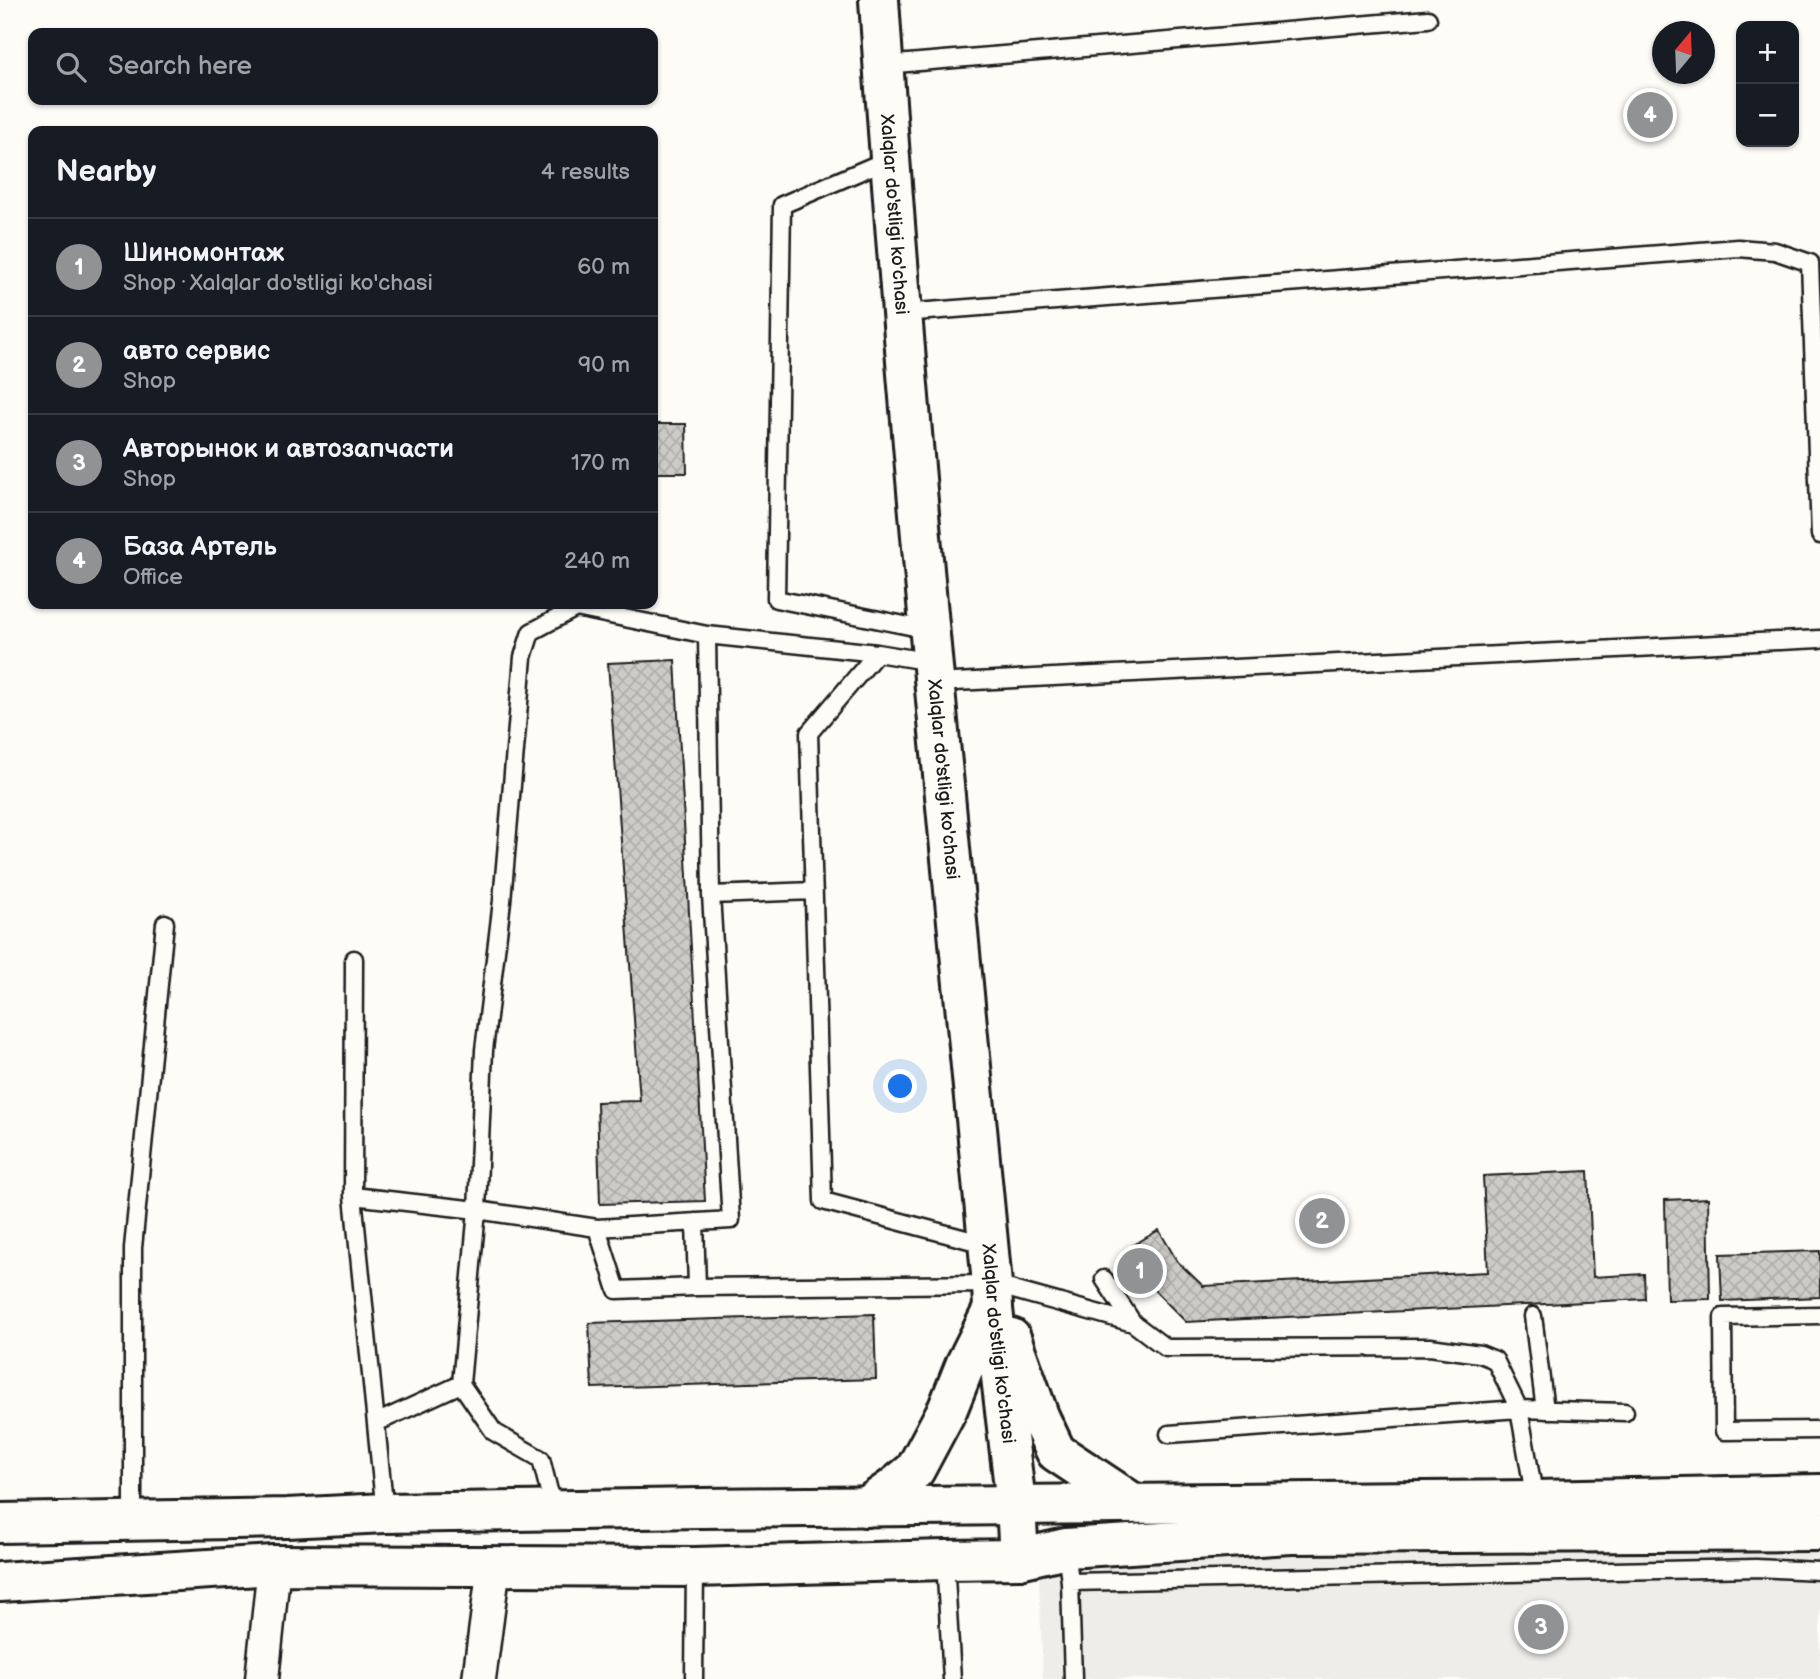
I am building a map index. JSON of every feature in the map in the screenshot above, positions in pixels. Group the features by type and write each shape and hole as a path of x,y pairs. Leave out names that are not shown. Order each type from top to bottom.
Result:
{"main road":[{"name":"Xalqlar do'stligi ko'chasi","path":"879,0 931,658 992,1296 1016,1504 1019,1559"},
{"path":"992,1296 1014,1344 1039,1416 1056,1452 1133,1503"},
{"path":"866,1507 915,1470 948,1408 992,1296"},
{"path":"0,1522 287,1518 385,1513 1535,1500 1820,1494"},
{"path":"0,1582 274,1565 695,1567 1019,1559 1068,1565 1291,1534 1820,1531"}],"street":[{"path":"262,1679 274,1565"},
{"path":"479,1679 494,1565"}],"lane":[{"path":"884,65 1428,19"},
{"path":"890,159 782,205 776,599 931,658"},
{"path":"903,313 1738,248 1775,251 1810,263 1820,535"},
{"path":"554,1511 541,1459 494,1432 461,1384 477,1210 484,1050 502,901 523,657 531,632 574,609"},
{"path":"581,609 707,635 931,658 1820,639"},
{"path":"353,1196 477,1210 597,1228 730,1220 711,895 707,635"},
{"path":"877,653 809,733 823,1201 988,1245"},
{"path":"711,895 814,891"},
{"path":"133,1519 133,1248 165,923"},
{"path":"354,959 353,1196 385,1513"},
{"path":"695,1222 697,1287"},
{"path":"597,1228 617,1290 697,1287 992,1296 1133,1323"},
{"path":"1104,1279 1133,1323 1166,1348 1430,1347 1480,1354 1495,1360 1519,1409 1535,1500"},
{"path":"1820,1315 1723,1317 1723,1329 1724,1431 1820,1430"},
{"path":"1533,1317 1545,1410"},
{"path":"376,1423 461,1384"},
{"path":"1169,1434 1519,1409 1625,1412"},
{"path":"945,1560 952,1679"},
{"path":"1073,1679 1068,1565 1820,1571"},
{"path":"694,1679 695,1567"}],"shaded area":[{"path":"1820,1547 1820,1679 1043,1679 1038,1554"}],"building":[{"path":"658,424 686,424 687,473 658,473"},
{"path":"675,660 705,1201 600,1204 597,1102 640,1101 608,663"},
{"path":"1588,1171 1593,1277 1644,1274 1645,1299 1186,1322 1142,1278 1125,1250 1159,1230 1177,1261 1203,1286 1488,1272 1483,1176"},
{"path":"1708,1198 1710,1299 1667,1300 1665,1200"},
{"path":"1820,1251 1820,1297 1722,1301 1720,1254"},
{"path":"874,1314 876,1379 592,1388 589,1323"}],"place":[{"name":"База Артель","path":"1650,115"},
{"name":"авто сервис","path":"1322,1221"},
{"name":"Шиномонтаж","path":"1140,1271"},
{"name":"Авторынок и автозапчасти","path":"1541,1627"}]}
